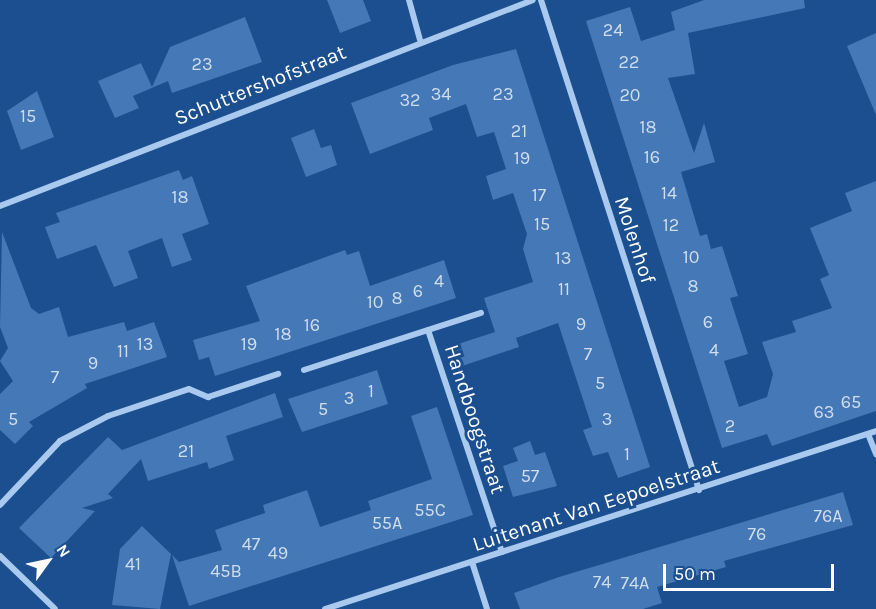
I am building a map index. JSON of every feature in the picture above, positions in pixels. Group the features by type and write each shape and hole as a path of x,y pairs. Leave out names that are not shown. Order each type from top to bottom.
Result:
{"street":[{"path":"409,0 420,40"},
{"name":"Schuttershofstraat","path":"0,206 420,40 533,0"},
{"name":"Molenhof","path":"541,0 699,490"},
{"name":"Handboogstraat","path":"304,370 481,313"},
{"name":"Handboogstraat","path":"428,330 502,552"},
{"path":"0,505 60,441 108,416 189,389 208,397 278,374"},
{"name":"Luitenant Van Eepoelstraat","path":"326,609 876,431"},
{"path":"868,434 876,454"},
{"path":"0,556 55,609"},
{"path":"472,562 487,609"}],"building":[{"path":"327,0 363,0 371,21 340,33"},
{"path":"704,0 804,0 805,8 688,33 695,74 668,78 694,153 704,123 715,162 681,172 700,236 707,234 711,249 722,246 738,296 730,298 748,354 724,361 739,407 767,397 773,374 762,342 796,332 792,321 832,308 820,279 829,275 810,228 852,211 845,193 876,181 876,411 772,446 767,434 722,448 586,21 630,7 641,41 675,30 671,12"},
{"path":"245,17 262,62 172,93 168,81 133,96 139,108 115,118 98,81 141,63 152,87 170,47"},
{"path":"876,33 876,115 847,46"},
{"path":"516,49 650,467 618,478 608,452 593,456 583,430 592,427 558,323 516,338 519,347 459,367 452,346 495,332 484,298 533,282 523,249 527,234 513,193 493,200 486,176 506,169 494,132 477,137 466,104 429,118 433,130 370,154 351,103 453,65"},
{"path":"37,91 54,137 21,150 7,111"},
{"path":"314,129 321,148 331,145 337,165 306,177 291,138"},
{"path":"179,170 183,180 192,176 209,224 182,234 192,260 172,267 162,238 128,251 138,278 114,287 96,245 57,259 45,227 60,222 56,213"},
{"path":"2,232 31,308 39,314 59,307 68,337 124,322 127,331 154,322 167,357 85,384 87,388 29,422 33,426 15,444 0,430 0,394 13,381 0,361 8,348 0,327"},
{"path":"345,250 347,255 359,251 370,286 444,260 456,298 215,376 209,357 199,360 193,340 260,321 246,286"},
{"path":"377,370 388,404 302,432 288,399"},
{"path":"275,393 283,417 226,436 234,460 209,469 207,462 148,481 141,459 108,494 113,498 82,508 95,511 51,558 19,528 108,437 122,450"},
{"path":"437,407 473,515 189,606 172,555 179,562 222,550 215,530 265,513 263,505 307,490 320,527 371,510 368,501 432,479 411,416"},
{"path":"530,441 535,455 545,452 557,486 513,497 503,466 518,461 513,448"},
{"path":"843,492 853,525 724,561 726,567 657,587 662,603 643,609 520,609 514,593 559,577"},
{"path":"142,526 171,554 160,609 112,605 120,549"}]}
